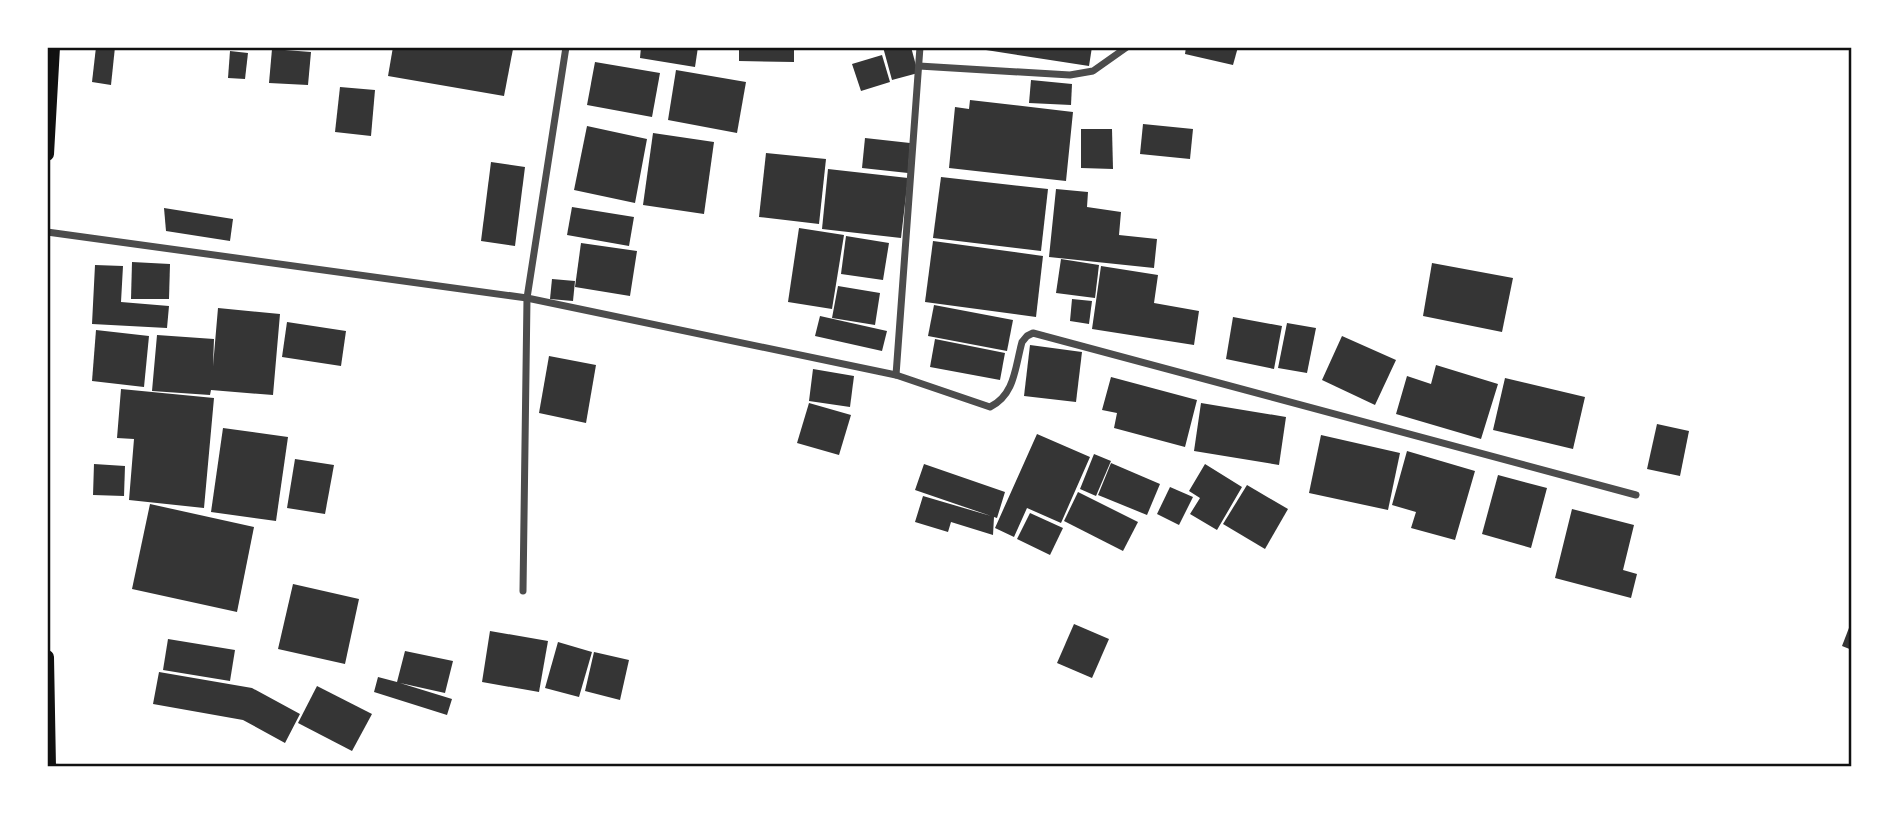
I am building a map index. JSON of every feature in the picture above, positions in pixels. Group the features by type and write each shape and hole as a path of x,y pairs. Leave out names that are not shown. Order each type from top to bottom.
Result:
{"main road":[{"path":"47,154 53,47"},
{"path":"47,657 49,766"}],"street":[{"path":"523,591 527,298 566,47"},
{"path":"896,374 920,47"},
{"path":"919,66 1070,75 1093,71 1127,47"},
{"path":"47,232 527,298 896,374 990,407 1003,401 1009,391 1022,342 1033,333 1636,495"}],"lane":[{"path":"49,766 71,767"}],"building":[{"path":"96,47 115,47 111,85 92,82"},
{"path":"393,47 513,49 504,96 388,76"},
{"path":"641,47 698,47 695,67 640,58"},
{"path":"739,47 794,47 794,62 739,61"},
{"path":"883,47 911,47 918,73 892,80"},
{"path":"986,47 1092,47 1089,66 986,50"},
{"path":"1186,47 1238,47 1233,65 1185,54"},
{"path":"272,49 311,52 308,85 269,83"},
{"path":"230,51 248,53 245,79 228,78"},
{"path":"882,55 890,82 861,91 852,64"},
{"path":"595,62 660,73 652,117 587,105"},
{"path":"676,70 746,82 737,133 668,120"},
{"path":"1031,80 1072,84 1071,105 1029,103"},
{"path":"340,87 375,90 371,136 335,132"},
{"path":"970,100 1073,112 1066,181 949,168 955,107 969,109"},
{"path":"1143,124 1193,129 1190,159 1140,154"},
{"path":"587,126 647,139 635,203 574,190"},
{"path":"1081,129 1112,129 1113,169 1081,168"},
{"path":"653,133 714,142 704,214 643,205"},
{"path":"865,138 910,143 908,173 862,168"},
{"path":"766,153 826,159 819,224 759,217"},
{"path":"491,162 525,167 515,246 481,241"},
{"path":"828,169 908,178 901,238 822,229"},
{"path":"941,177 1048,189 1041,251 933,238"},
{"path":"1056,189 1088,192 1087,207 1121,212 1119,235 1157,239 1154,268 1049,257"},
{"path":"572,207 634,217 629,246 567,235"},
{"path":"164,208 233,219 230,241 166,231"},
{"path":"799,228 844,235 832,309 788,302"},
{"path":"846,236 889,243 883,280 841,274"},
{"path":"933,241 1043,256 1036,317 925,302"},
{"path":"581,243 637,251 630,296 575,287"},
{"path":"1061,259 1099,265 1095,298 1056,293"},
{"path":"132,262 170,264 169,299 131,299"},
{"path":"1432,263 1513,278 1502,332 1423,316"},
{"path":"95,265 123,266 121,302 169,306 167,328 92,324"},
{"path":"1101,266 1158,275 1154,303 1199,311 1194,345 1092,329"},
{"path":"552,279 575,281 573,301 550,299"},
{"path":"838,286 880,293 875,325 832,318"},
{"path":"1072,299 1092,301 1089,324 1070,321"},
{"path":"934,305 1013,320 1007,351 928,336"},
{"path":"218,308 280,314 273,395 211,390 210,395 152,391 157,335 214,339 213,366"},
{"path":"820,316 887,331 882,351 815,336"},
{"path":"1233,317 1282,326 1274,369 1226,359"},
{"path":"287,322 346,331 341,366 282,357"},
{"path":"1287,323 1316,328 1307,373 1278,368"},
{"path":"96,330 149,336 144,387 92,381"},
{"path":"1342,336 1396,360 1375,405 1322,380"},
{"path":"935,339 1005,353 1000,380 930,367"},
{"path":"1030,345 1082,352 1076,402 1024,396"},
{"path":"549,356 596,365 586,423 539,413"},
{"path":"1436,365 1498,384 1481,439 1396,414 1407,376 1431,384"},
{"path":"813,369 854,376 850,407 809,401"},
{"path":"1111,377 1197,400 1185,447 1114,428 1117,413 1102,410"},
{"path":"1505,378 1585,397 1573,449 1493,430"},
{"path":"121,389 214,398 204,508 129,500 134,439 117,438"},
{"path":"809,403 851,415 839,455 797,443"},
{"path":"1201,403 1286,417 1279,465 1194,451"},
{"path":"1657,424 1689,431 1680,476 1647,469"},
{"path":"223,428 288,437 276,521 211,512"},
{"path":"1037,434 1090,457 1061,523 1027,508 1014,537 995,528"},
{"path":"1321,435 1400,453 1388,510 1309,493"},
{"path":"1407,451 1475,471 1455,540 1411,528 1416,512 1392,505"},
{"path":"1094,454 1111,461 1096,496 1080,489"},
{"path":"295,459 334,465 325,514 287,508"},
{"path":"1111,463 1160,484 1147,515 1098,495"},
{"path":"94,464 125,466 124,496 93,495"},
{"path":"924,464 1005,492 997,518 994,517 993,535 951,522 948,532 915,522 923,496 991,516 915,490"},
{"path":"1205,464 1242,487 1217,530 1190,514 1200,498 1189,491"},
{"path":"1498,475 1547,488 1531,548 1482,534"},
{"path":"1247,485 1288,509 1265,549 1223,524"},
{"path":"1170,487 1193,497 1179,525 1157,514"},
{"path":"1078,492 1138,522 1123,551 1064,521"},
{"path":"150,504 254,527 237,612 132,589"},
{"path":"1572,509 1634,525 1623,570 1637,574 1631,598 1555,578"},
{"path":"1030,513 1063,528 1050,555 1017,539"},
{"path":"293,584 359,599 345,664 278,649"},
{"path":"1852,620 1852,650 1842,646"},
{"path":"1074,624 1109,639 1092,678 1057,663"},
{"path":"490,631 548,641 539,692 482,682"},
{"path":"168,639 235,650 230,681 163,670"},
{"path":"558,642 592,652 579,697 545,688"},
{"path":"405,651 453,661 445,693 400,683 452,699 447,715 374,692 378,677 397,682"},
{"path":"594,652 629,660 620,700 585,691"},
{"path":"159,672 252,688 300,714 285,743 243,720 153,704"},
{"path":"317,686 372,714 352,751 298,723"}]}
